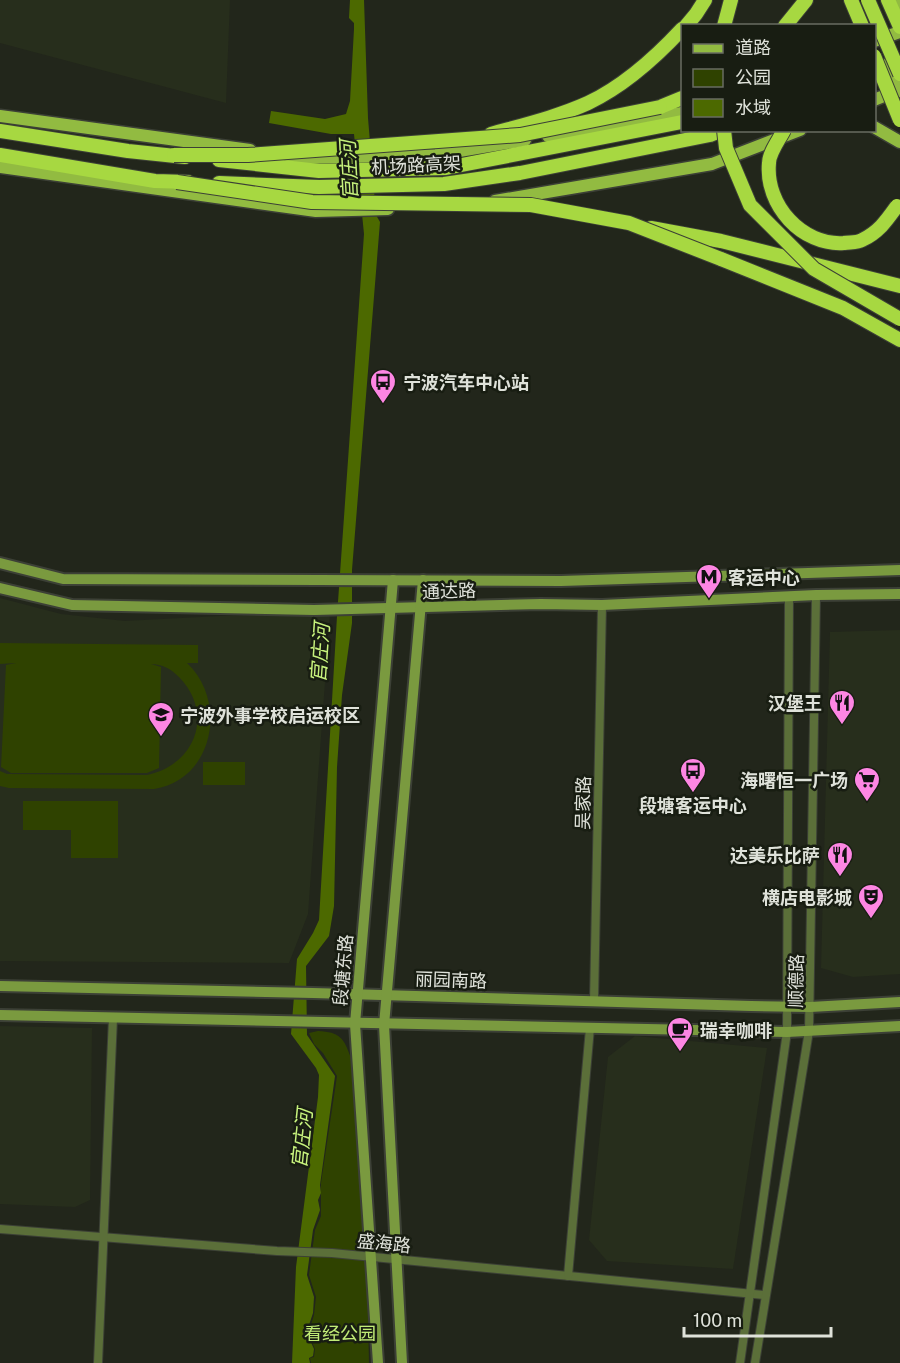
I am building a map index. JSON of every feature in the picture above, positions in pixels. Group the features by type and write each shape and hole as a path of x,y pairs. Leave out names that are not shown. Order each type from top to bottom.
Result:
{"highway":[{"path":"688,24 705,0"},
{"path":"725,24 731,0"},
{"path":"787,24 806,0"},
{"path":"851,0 861,24"},
{"path":"868,0 900,74"},
{"path":"888,0 900,27"},
{"path":"479,138 560,114 590,102 631,77 681,30"},
{"path":"876,54 900,43"},
{"path":"876,60 900,120"},
{"path":"876,73 900,62"},
{"path":"174,155 248,155 479,138 531,132 660,106 681,98"},
{"name":"机场路高架","path":"0,131 128,151 319,171 446,168 681,122"},
{"name":"机场路高架","path":"0,155 155,181 319,187 444,184 542,169 718,132"},
{"path":"723,132 726,148 750,205 813,269 900,319"},
{"path":"795,132 768,161 770,190 783,213 805,234 832,244 860,242 881,229 900,198"},
{"path":"177,182 312,202 531,205 721,241 900,286"},
{"path":"629,223 843,308 900,340"}],"main road":[{"path":"862,0 871,24"},
{"path":"897,0 900,7"},
{"path":"876,34 900,32"},
{"path":"876,36 900,90 876,99"},
{"path":"0,116 306,158 436,155 681,113"},
{"path":"876,128 900,142"},
{"path":"0,167 316,211 454,208 712,164 793,132"},
{"name":"通达路","path":"0,563 63,579 561,581 900,570"},
{"name":"段塘东路","path":"378,1363 355,1024 391,580"},
{"path":"402,1363 384,1024 423,580"},
{"name":"通达路","path":"0,588 72,605 314,610 541,604 602,605 816,595 900,594"},
{"name":"丽园南路","path":"0,986 788,1007 900,1002"},
{"path":"0,1015 787,1032 900,1026"}],"street":[{"name":"顺德路","path":"755,1363 809,1031 816,595"},
{"name":"顺德路","path":"740,1363 787,1032 789,596"},
{"name":"吴家路","path":"594,1001 602,605"},
{"path":"98,1363 113,1018"},
{"path":"568,1276 590,1028"},
{"name":"盛海路","path":"0,1229 277,1251 332,1253 765,1295"}],"shaded area":[{"path":"0,0 230,0 226,103 0,43"},
{"name":"宁波外事学校启运校区","path":"0,598 61,614 125,621 330,614 308,914 289,963 0,961"},
{"name":"海曙恒一广场","path":"900,630 900,974 853,977 821,968 830,632"},
{"path":"0,1026 92,1028 90,1200 75,1207 0,1204"},
{"path":"635,1036 767,1048 733,1269 607,1261 589,1240 608,1057"}],"green space":[{"path":"0,643 198,645 198,663 187,663 200,679 208,697 210,717 208,737 202,755 190,771 174,783 154,789 9,788 0,786 0,771 7,774 147,775 177,761 188,749 197,722 196,707 190,691 179,677 166,667 151,664 161,667 159,768 147,773 11,773 1,767 6,665 16,663 0,664"},
{"path":"203,762 245,762 245,785 203,785"},
{"path":"23,801 118,801 118,858 71,858 71,830 23,830"},
{"name":"看经公园","path":"318,1031 340,1037 351,1058 367,1273 369,1363 311,1363 310,1358 314,1357 315,1349 310,1337 310,1328 316,1297 309,1275 315,1230 321,1216 321,1183 337,1076 323,1053 314,1044 309,1033"}],"water":[{"path":"350,0 364,0 368,118 376,215 380,222 352,570 352,623 342,695 337,767 334,906 329,936 306,966 307,1035 335,1076 320,1185 321,1193 318,1200 320,1210 313,1230 307,1275 314,1297 313,1313 308,1328 314,1349 313,1356 309,1358 310,1363 292,1363 296,1267 319,1075 291,1034 297,959 319,920 337,616 364,234 354,134 331,134 269,123 271,111 325,119 346,114 350,101 354,29 354,23 349,18"}],"place":[{"name":"宁波汽车中心站","path":"383,405"},
{"name":"客运中心","path":"709,600"},
{"name":"汉堡王","path":"842,726"},
{"name":"宁波外事学校启运校区","path":"161,738"},
{"name":"段塘客运中心","path":"693,794"},
{"name":"海曙恒一广场","path":"867,803"},
{"name":"达美乐比萨","path":"840,878"},
{"name":"横店电影城","path":"871,920"},
{"name":"瑞幸咖啡","path":"680,1053"}],"water label":[{"name":"官庄河","path":"349,170"},
{"name":"官庄河","path":"320,653"},
{"name":"官庄河","path":"302,1139"}]}
